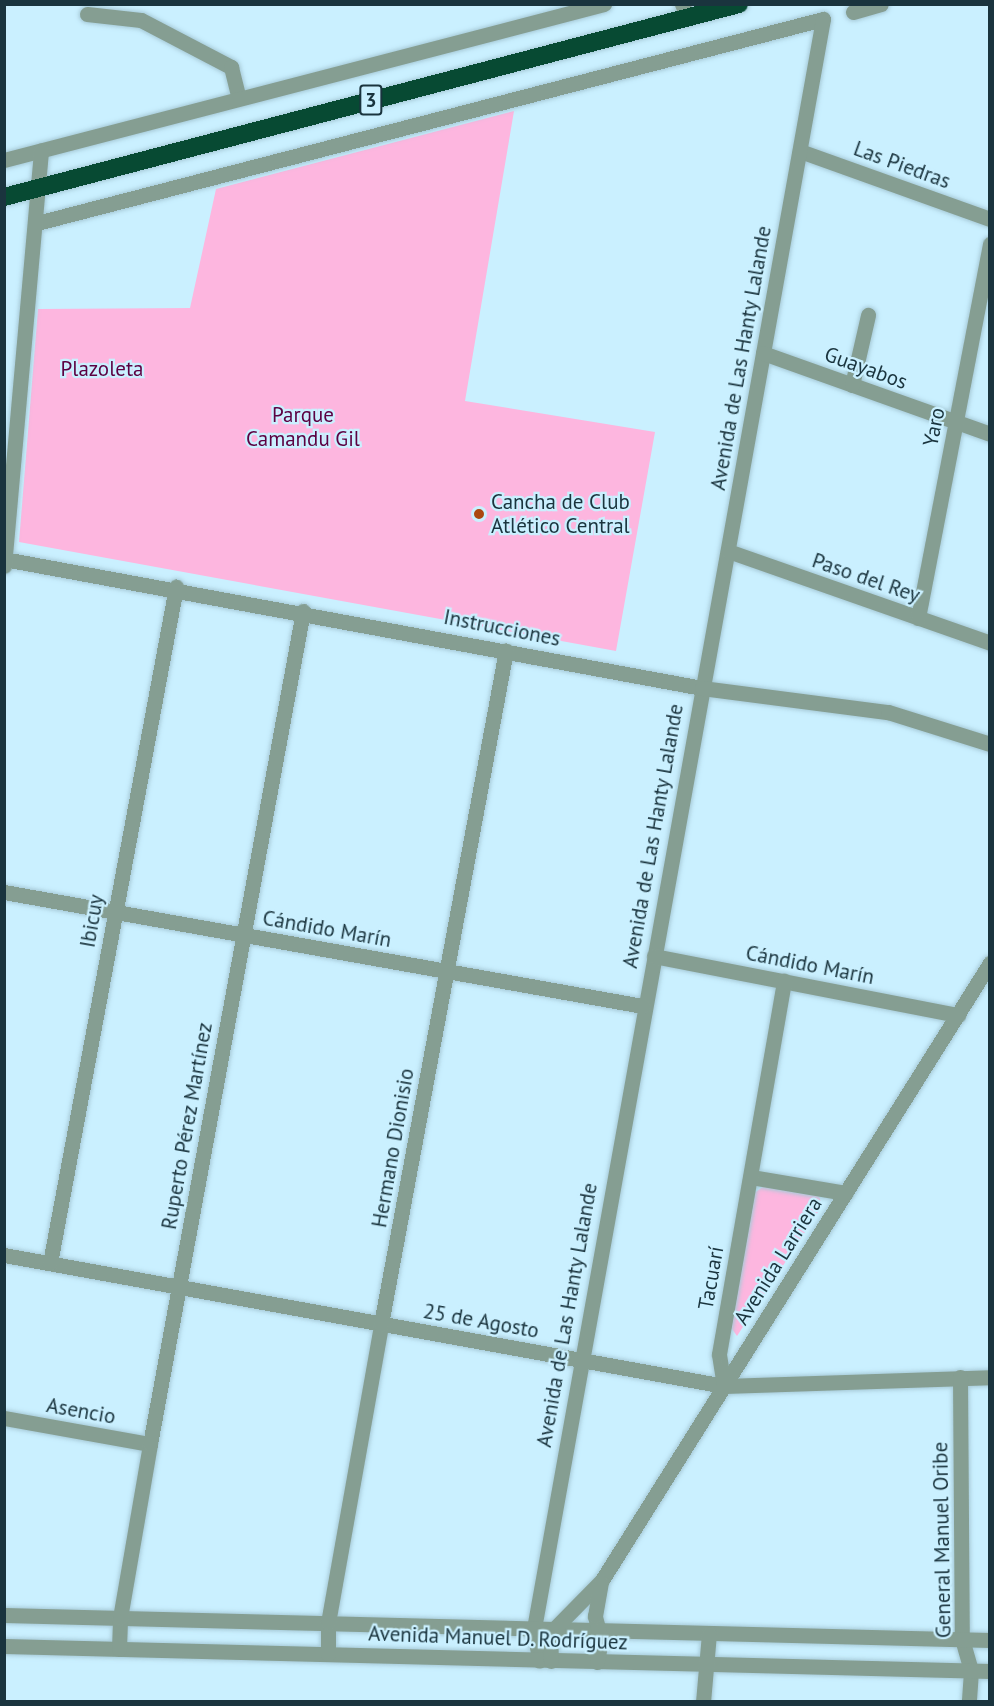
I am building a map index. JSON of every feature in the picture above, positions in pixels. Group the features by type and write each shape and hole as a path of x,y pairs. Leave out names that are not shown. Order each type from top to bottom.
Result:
{"highway":[{"name":"3","path":"4,197 685,11 739,4"}],"street":[{"path":"4,160 238,96 604,4"},
{"path":"853,12 881,4"},
{"path":"87,14 141,20 231,68 238,96"},
{"name":"Avenida de Las Hanty Lalande","path":"37,223 823,19 728,551 643,1006 534,1628 545,1661"},
{"path":"4,566 37,223 41,151"},
{"name":"Las Piedras","path":"800,152 990,219"},
{"name":"Yaro","path":"918,618 990,244"},
{"path":"852,385 868,315"},
{"name":"Guayabos","path":"763,353 990,434"},
{"name":"Paso del Rey","path":"728,551 990,643"},
{"name":"Instrucciones","path":"5,559 176,586 702,687 888,712 990,744"},
{"name":"Ibicuy","path":"50,1263 176,586"},
{"name":"Ruperto Pérez Martínez","path":"119,1649 120,1618 150,1444 303,611"},
{"name":"Hermano Dionisio","path":"328,1654 328,1623 381,1324 506,650"},
{"name":"Cándido Marín","path":"4,892 115,914 643,1006"},
{"name":"Cándido Marín","path":"654,956 958,1015"},
{"name":"Avenida Larriera","path":"554,1629 602,1580 958,1015 982,987 990,963"},
{"name":"Tacuarí","path":"724,1386 719,1354 784,981"},
{"path":"751,1177 846,1193"},
{"name":"25 de Agosto","path":"4,1255 724,1386 990,1377"},
{"name":"General Manuel Oribe","path":"960,1377 962,1639 971,1671 969,1701"},
{"name":"Asencio","path":"4,1418 150,1444"},
{"name":"Avenida Larriera","path":"597,1662 601,1645 596,1630 602,1580"},
{"name":"Avenida Manuel D. Rodríguez","path":"4,1615 990,1640"},
{"path":"545,1661 547,1639 554,1629"},
{"path":"703,1701 710,1634"},
{"name":"Avenida Manuel D. Rodríguez","path":"4,1646 990,1671"}],"green space":[{"name":"Parque Camandu Gil","path":"514,111 465,401 655,432 616,651 19,542 38,309 190,308 216,189"},
{"path":"764,1186 819,1196 822,1206 737,1336 730,1326 753,1194"}],"place":[{"name":"Cancha de Club Atlético Central","path":"479,514"}],"park label":[{"name":"Plazoleta","path":"102,369"}]}
